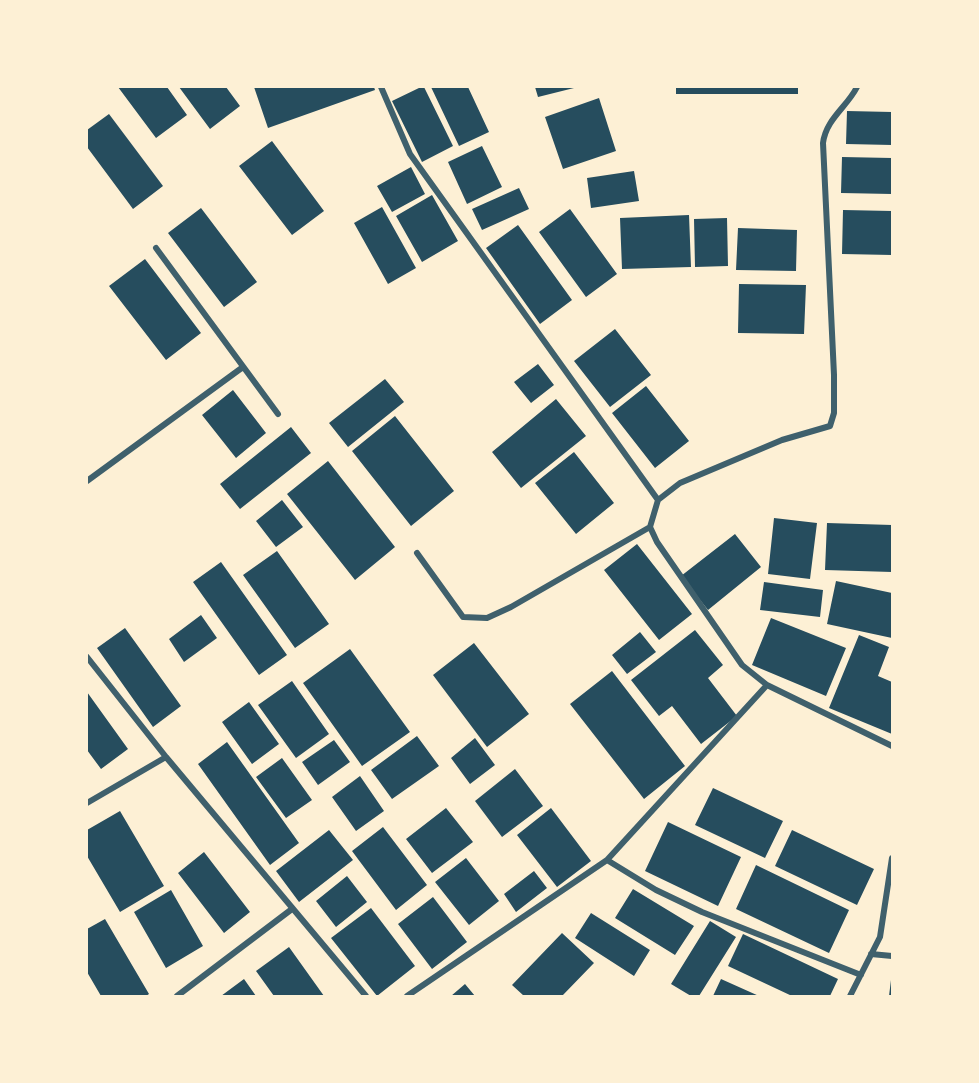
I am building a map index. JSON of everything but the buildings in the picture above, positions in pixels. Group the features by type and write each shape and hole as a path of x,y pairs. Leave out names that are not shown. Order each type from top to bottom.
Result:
{"street":[{"path":"381,87 410,154 658,500"},
{"path":"857,87 824,131 823,143 834,375 834,413 830,426 782,440 680,483 658,500 650,527 657,542 742,665 767,685 892,746"},
{"path":"156,248 278,414"},
{"path":"87,481 243,367"},
{"path":"417,553 463,617 488,618 650,527"},
{"path":"87,657 166,757 366,996"},
{"path":"407,996 607,860 767,685"},
{"path":"87,803 166,757"},
{"path":"850,996 880,937 892,858"},
{"path":"607,860 656,890 702,912 861,975"},
{"path":"177,996 292,909"},
{"path":"871,954 892,956"}]}
